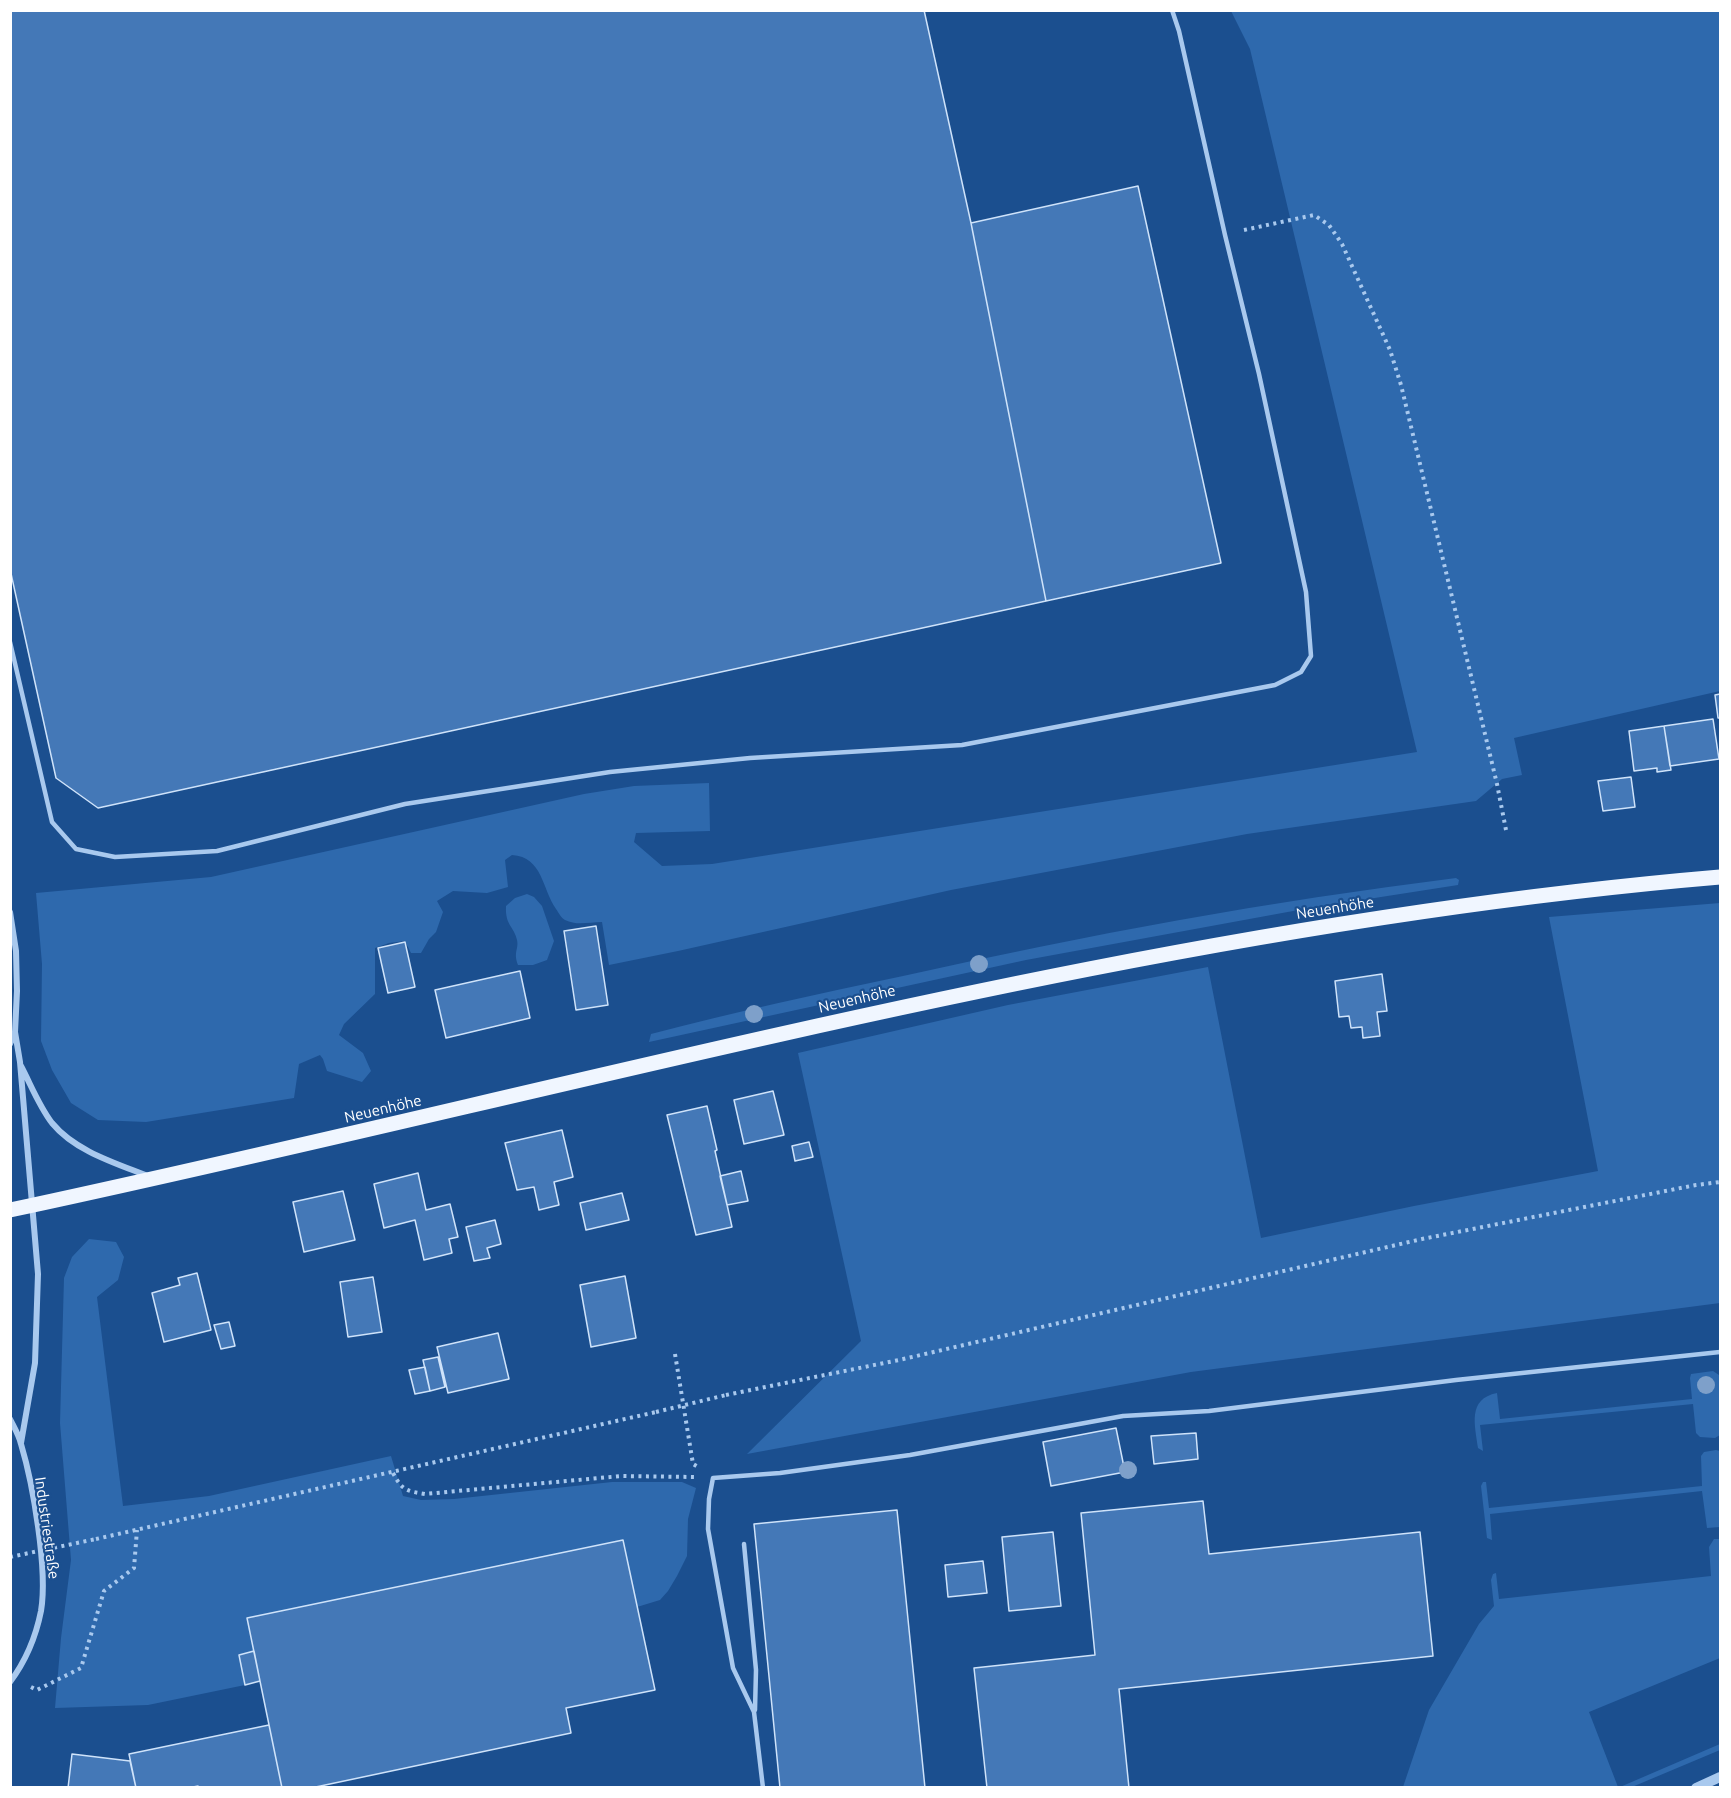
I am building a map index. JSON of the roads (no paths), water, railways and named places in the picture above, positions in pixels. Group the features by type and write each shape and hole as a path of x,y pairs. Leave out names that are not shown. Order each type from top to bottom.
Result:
{"main road":[{"name":"Neuenhöhe","path":"10,1210 157,1179 946,997 1146,957 1478,904 1720,877"}],"street":[{"path":"10,912 16,951 15,1032 20,1062 38,1101 63,1134 82,1148 157,1179"},
{"path":"10,1044 15,1032"},
{"name":"Industriestraße","path":"20,1062 38,1274 35,1363 21,1443"},
{"name":"Industriestraße","path":"10,1419 21,1443 38,1532 42,1591 41,1611 32,1641 13,1679"},
{"path":"1696,1788 1720,1777"}],"lane":[{"path":"10,642 52,822 76,849 115,857 217,851 405,804 609,772 750,758 962,745 1275,685 1300,672 1311,656 1306,592 1259,374 1179,31 1172,10"},
{"path":"754,1712 733,1668 708,1529 709,1499 713,1478 780,1473 910,1455 1123,1416 1209,1411 1455,1380 1720,1352"},
{"path":"744,1544 756,1670 754,1712 763,1788"}]}
